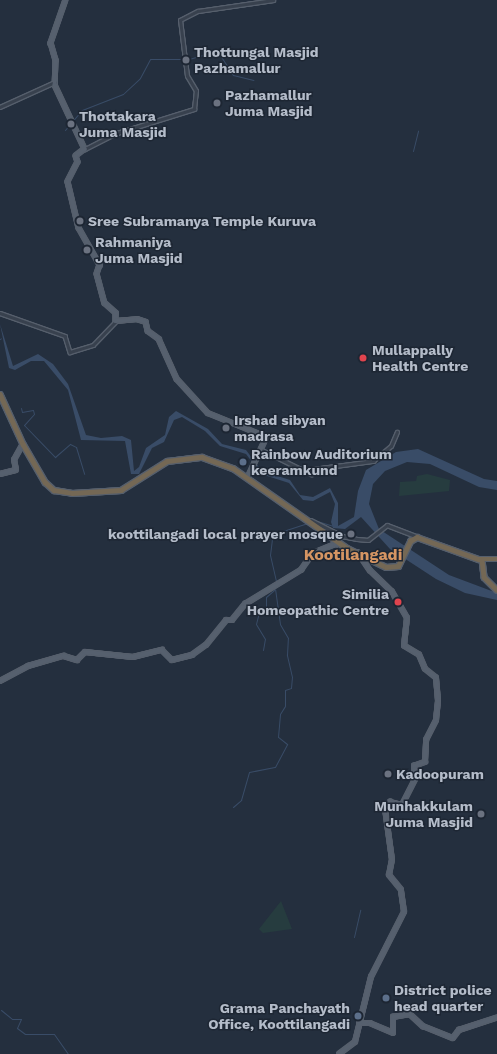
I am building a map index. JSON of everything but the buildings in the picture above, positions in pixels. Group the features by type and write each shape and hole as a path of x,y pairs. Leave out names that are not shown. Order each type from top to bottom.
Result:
{"highway":[{"path":"0,394 23,444 45,482 64,492 125,490 161,464 189,456 220,462 248,478 311,520 346,547 390,568 401,560 409,544 417,537 482,562 497,559"},
{"path":"482,562 487,579 497,589"}],"main road":[{"path":"66,0 52,38 55,82 86,149 76,156 78,162 68,182 79,228 100,265 97,274 105,303 116,313 116,321 137,319 146,322 148,331 159,339 177,379 213,416 267,437 257,465 248,478"},
{"path":"0,474 16,470 14,460 23,444"},
{"path":"0,681 28,666 64,656 77,660 85,652 133,657 162,650 172,660 187,657 206,645 245,604 301,570 318,550 335,544 346,547"},
{"path":"339,1054 355,1042 371,977 405,908 399,885 389,875 392,860 385,809 390,802 402,805 414,779 414,766 425,762 426,740 437,717 438,684 419,655 404,646 407,618 392,592 358,554"},
{"path":"359,1023 370,1022 394,1033 393,1017 410,1014 423,1026 453,1038 458,1030 497,1018"}],"street":[{"path":"86,149 117,133 194,108 196,91 187,76 180,20 198,11 273,0"},
{"path":"0,107 55,82"},
{"path":"0,313 65,336 70,352 93,345 116,321"},
{"path":"262,450 311,474 313,469 373,461 391,446 397,432"},
{"path":"311,520 347,537 367,540 380,529 389,525 417,537"}],"green space":[{"path":"427,474 450,480 449,491 399,496 400,482 416,481 417,476"},
{"path":"281,901 292,929 263,933 259,929"}],"water":[{"path":"0,324 13,366 38,354 53,364 68,384 86,435 101,438 122,436 131,440 134,471 139,467 146,448 165,435 169,417 176,411 208,429 222,444 246,450 262,471 290,480 300,495 313,497 330,488 338,503 338,526 354,517 358,491 366,470 396,452 418,449 484,479 497,481 497,490 479,487 430,464 407,462 385,471 373,484 369,504 379,529 449,575 497,593 497,600 465,593 436,579 390,549 361,517 345,529 333,528 331,522 335,504 330,492 313,501 303,500 289,483 261,474 246,454 220,446 205,431 182,417 174,420 164,442 152,448 139,474 131,474 125,441 81,440 68,390 44,361 31,361 15,370 9,368"}],"waterway":[{"path":"65,130 82,110 123,94 140,78 150,59 189,59 214,52 220,55 233,75 253,80"},
{"path":"413,151 418,131"},
{"path":"21,408 22,412 33,410 34,414 24,425 55,457 70,444 76,447 84,474"},
{"path":"317,521 333,526"},
{"path":"276,581 270,555 272,539 280,532 308,523"},
{"path":"233,807 241,800 249,772 275,767 287,744 278,737 280,714 285,706 285,690 291,688 292,677 287,655 288,638 280,624 275,589"},
{"path":"263,650 265,639 256,624 259,612 266,607 266,597 274,590"},
{"path":"354,937 360,910"},
{"path":"1,1010 12,1019 21,1019 17,1028 25,1034 54,1034 68,1054"}],"place":[{"name":"Thottungal Masjid Pazhamallur","path":"186,60"},
{"name":"Pazhamallur Juma Masjid","path":"217,103"},
{"name":"Thottakara Juma Masjid","path":"71,124"},
{"name":"Sree Subramanya Temple Kuruva","path":"80,221"},
{"name":"Rahmaniya Juma Masjid","path":"87,250"},
{"name":"Mullappally Health Centre","path":"363,358"},
{"name":"Irshad sibyan madrasa","path":"226,428"},
{"name":"Rainbow Auditorium keeramkund","path":"243,462"},
{"name":"koottilangadi local prayer mosque","path":"351,534"},
{"name":"Similia Homeopathic Centre","path":"398,602"},
{"name":"Kadoopuram","path":"388,774"},
{"name":"Munhakkulam Juma Masjid","path":"481,814"},
{"name":"District police head quarter","path":"386,998"},
{"name":"Grama Panchayath Office, Koottilangadi","path":"358,1016"}],"district":[{"name":"Kootilangadi","path":"353,555"}]}
